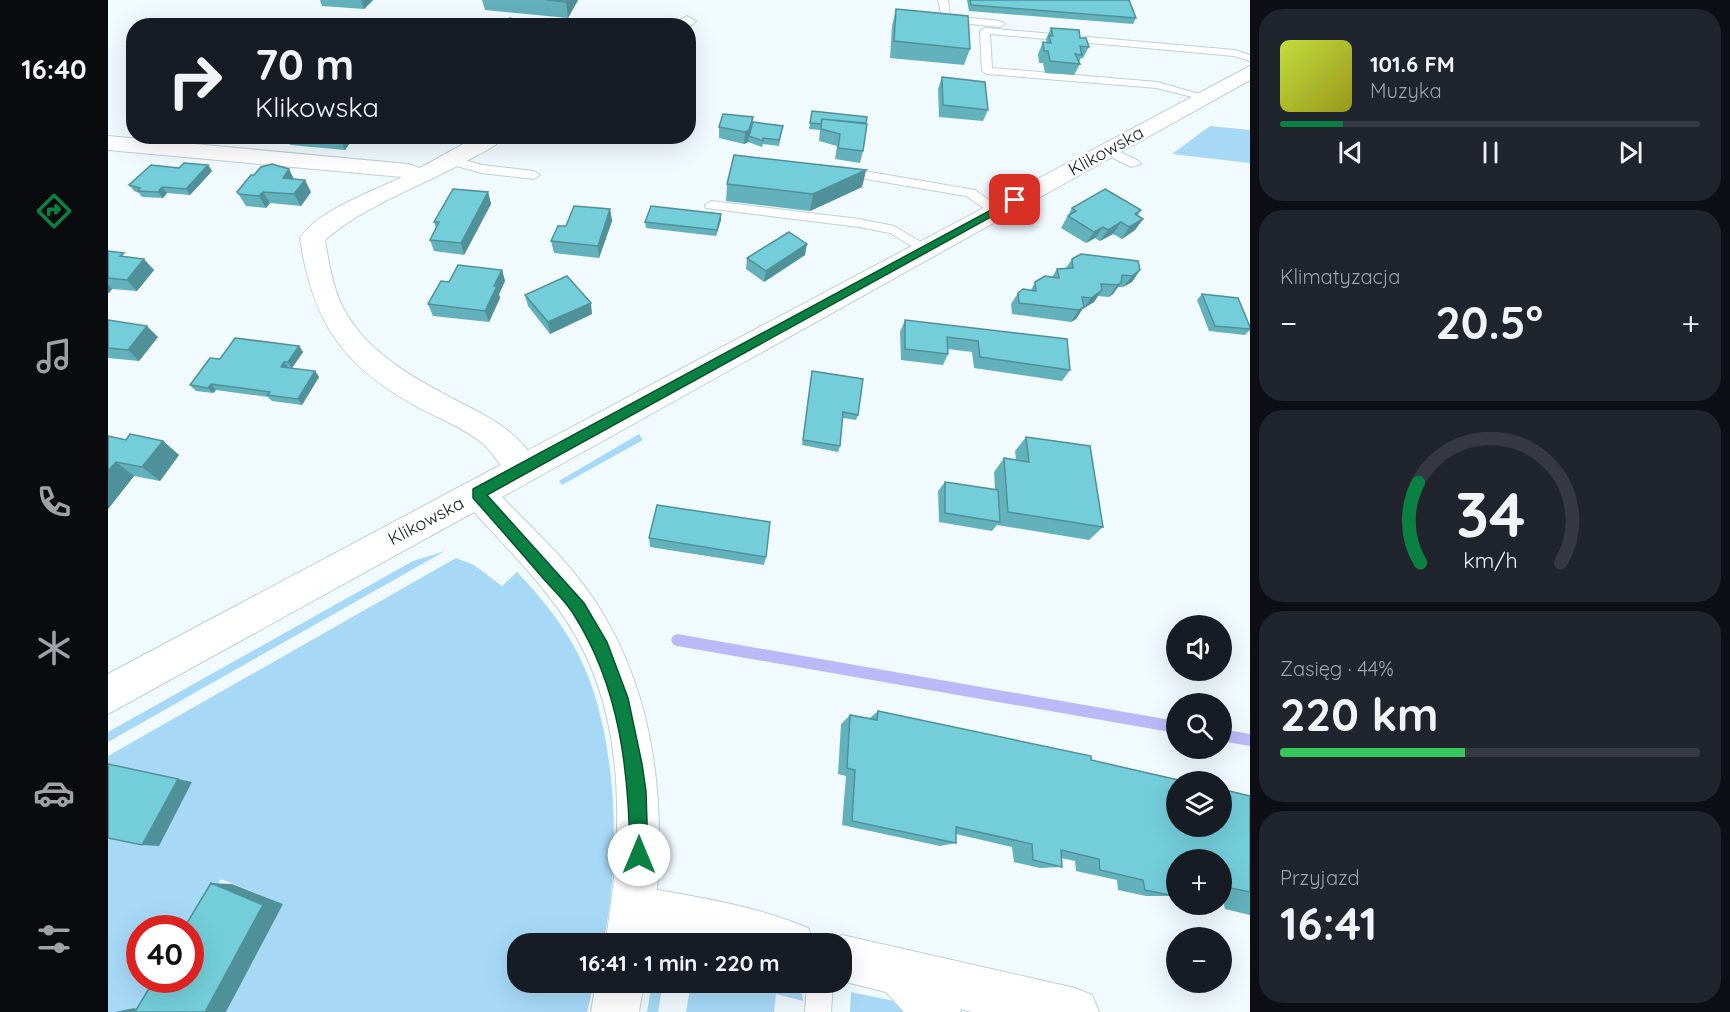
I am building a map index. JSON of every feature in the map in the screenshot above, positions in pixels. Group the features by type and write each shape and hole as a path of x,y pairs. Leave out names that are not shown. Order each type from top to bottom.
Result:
{"street":[{"name":"Klikowska","path":"108,695 1250,72"},
{"path":"108,143 408,171 421,177"},
{"path":"481,144 454,161 350,211 325,225 312,238 318,273 335,319 373,363 403,385 493,434 523,468"},
{"path":"478,494 578,608 612,672 627,731 638,791 639,855 631,926 693,920 747,933"},
{"path":"852,960 899,971 1019,1005 1075,1012"},
{"path":"899,971 937,1012"},
{"path":"615,1012 618,993"}],"lane":[{"path":"943,0 946,19 1250,46"},
{"path":"1204,97 1156,85 987,71 985,31 1224,52 1250,58"},
{"path":"1107,150 1135,164"},
{"path":"454,161 481,169 534,175"},
{"path":"826,169 970,193 996,210"},
{"path":"711,205 860,223 894,230 926,249"},
{"path":"818,1012 819,993"}],"shaded area":[{"path":"1210,126 1250,130 1250,163 1172,154"},
{"path":"639,434 643,440 562,485 559,481"},
{"path":"445,551 108,742 108,732 413,561"},
{"path":"456,558 474,565 502,586 517,572 542,600 571,641 591,683 601,718 608,756 613,795 614,835 613,873 605,933 507,933 507,993 592,993 587,1012 226,1012 282,904 221,879 200,915 126,915 126,993 154,993 143,1012 134,1008 131,1012 108,1012 108,756"},
{"path":"852,992 899,1002 909,1012 850,1012"},
{"path":"650,993 661,993 658,1012 647,1012"},
{"path":"689,993 802,993 803,1001 776,994 774,1012 686,1012"}],"building":[{"path":"970,0 1129,0 1136,18 971,5"},
{"path":"896,9 968,16 970,49 894,41"},
{"path":"1051,28 1079,30 1080,38 1086,38 1089,47 1080,46 1082,55 1075,54 1080,64 1050,61 1048,51 1044,51 1043,42 1051,43 1049,36 1053,36"},
{"path":"942,77 985,82 988,110 943,105"},
{"path":"812,111 867,117 866,123 822,119 821,124 810,123"},
{"path":"723,114 753,117 749,130 745,132 719,127"},
{"path":"822,119 867,124 863,151 838,148 840,134 821,129"},
{"path":"753,122 783,126 779,140 763,138 763,141 749,136"},
{"path":"734,155 866,170 813,194 727,184"},
{"path":"184,163 208,165 186,189 162,187 158,192 138,191 140,188 129,185 151,165 179,168"},
{"path":"272,164 289,169 283,178 305,180 294,194 263,192 259,196 237,192 261,167"},
{"path":"453,189 488,192 461,243 430,240 439,222 434,222"},
{"path":"1105,189 1141,210 1135,214 1143,219 1129,227 1121,222 1108,230 1103,227 1094,232 1068,216 1076,211 1072,208"},
{"path":"574,206 610,209 598,246 551,241 558,226 566,226"},
{"path":"651,206 721,214 717,230 645,222"},
{"path":"789,232 807,244 766,271 747,258"},
{"path":"108,251 124,253 120,256 144,259 127,280 108,278"},
{"path":"1081,254 1138,261 1140,270 1132,276 1122,275 1121,283 1117,285 1101,284 1102,290 1091,298 1082,297 1084,307 1079,310 1019,303 1018,293 1023,289 1036,291 1035,282 1045,276 1059,278 1057,269 1073,268 1072,259"},
{"path":"458,265 502,270 485,311 428,304 441,281 449,282"},
{"path":"567,276 591,303 548,322 525,295"},
{"path":"1202,294 1238,298 1250,329 1215,326"},
{"path":"108,320 147,326 128,350 108,348"},
{"path":"905,320 1067,339 1070,370 980,357 978,341 947,337 948,354 905,349"},
{"path":"235,338 299,346 288,362 284,362 281,367 315,371 298,399 267,395 270,392 211,384 208,388 190,385 210,358 220,359"},
{"path":"812,371 863,379 858,415 843,412 840,446 803,440"},
{"path":"130,434 163,441 142,467 116,462 108,471 108,436 126,440"},
{"path":"1026,437 1090,446 1103,527 1008,512 1004,458 1029,462"},
{"path":"945,482 998,490 1000,522 945,513"},
{"path":"657,505 770,522 766,557 649,538"},
{"path":"878,711 1091,756 1091,760 1166,777 1166,837 1232,837 1232,792 1250,796 1250,892 1232,888 1232,849 1166,849 1166,894 1145,890 1143,880 1100,870 1099,859 1061,850 1062,867 1033,860 1032,844 956,827 956,843 852,821 855,770 847,768 850,715 877,720"},
{"path":"108,764 178,779 142,845 108,838"},
{"path":"211,883 263,905 205,1012 135,1012 146,993 204,993 204,915 192,915"}],"waterway":[{"path":"677,640 1166,725"},
{"path":"1232,737 1250,740"}],"route":[{"path":"639,855 638,791 634,764 620,698 602,648 578,608 550,573 478,494 1015,200"}]}
